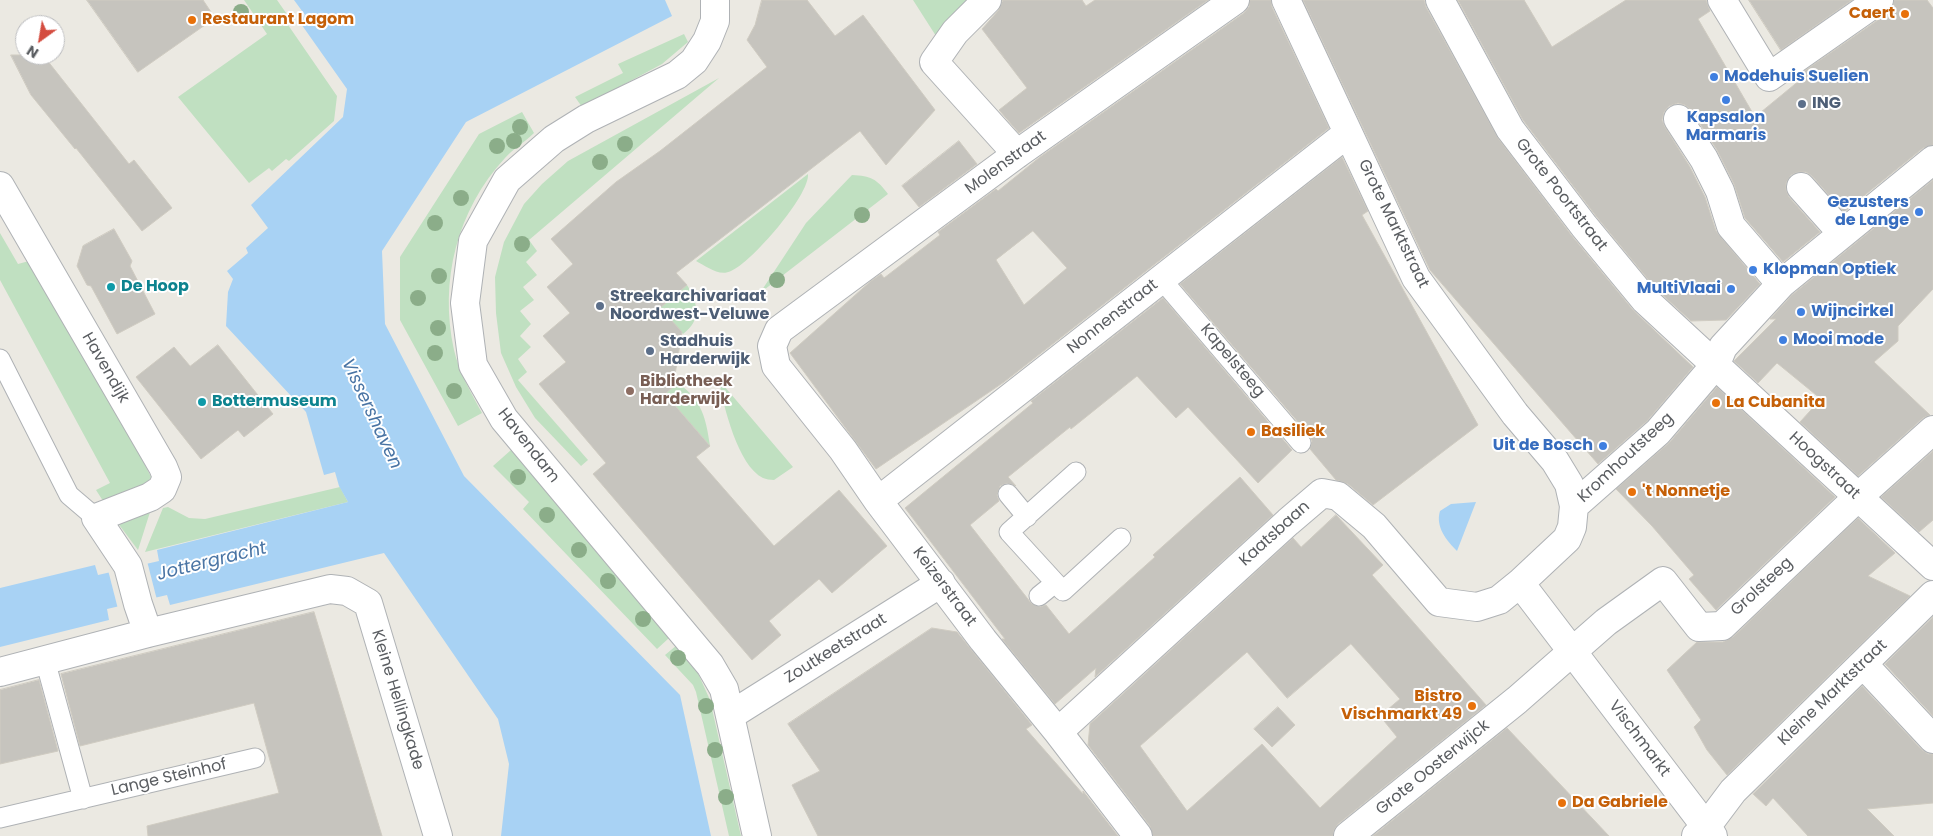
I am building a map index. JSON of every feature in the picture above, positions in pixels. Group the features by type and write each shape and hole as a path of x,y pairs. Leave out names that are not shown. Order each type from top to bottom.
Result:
{"street":[{"name":"Havendam","path":"715,0 715,22 707,41 694,61 677,75 586,119 554,139 508,180 473,241 465,303 473,365 504,419 710,664 724,689 756,836"},
{"path":"986,0 956,32 934,62 1017,154"},
{"name":"Molenstraat","path":"779,330 1017,154 1235,0"},
{"name":"Grote Marktstraat","path":"1286,0 1416,278 1515,414 1555,461 1569,484 1574,506"},
{"name":"Grote Poortstraat","path":"1440,0 1510,129 1578,219 1645,300 1716,364"},
{"path":"1722,0 1769,77 1879,0"},
{"path":"1678,119 1704,159 1720,191 1731,226 1781,284"},
{"name":"Nonnenstraat","path":"878,501 966,444 1087,336 1162,280 1348,133"},
{"name":"Kromhoutsteeg","path":"1574,506 1658,432 1716,364 1723,347 1781,284 1933,160"},
{"name":"Havendijk","path":"0,186 167,477 162,489 150,497 96,518"},
{"path":"1801,187 1842,233"},
{"name":"Keizerstraat","path":"779,330 772,346 776,366 843,450 878,501 941,584 990,634 1058,732 1138,836"},
{"name":"Hoogstraat","path":"1716,364 1933,566"},
{"path":"1858,497 1933,430"},
{"name":"Kaatsbaan","path":"1058,732 1322,493 1338,496 1374,526 1439,602 1476,607 1499,600 1520,583 1566,539 1572,528 1574,506"},
{"name":"Grolsteeg","path":"1572,650 1606,622 1663,581 1699,627 1722,626 1858,497"},
{"path":"0,672 148,633 128,566 96,518"},
{"name":"Vischmarkt","path":"1520,583 1572,650 1705,833 1733,791"},
{"name":"Zoutkeetstraat","path":"731,715 941,584"},
{"name":"Kleine Hellingkade","path":"148,633 330,589 347,591 368,603 438,836"},
{"name":"Kleine Marktstraat","path":"1733,791 1933,595"},
{"name":"Grote Oosterwijck","path":"1348,836 1518,700 1572,650"},
{"path":"1864,664 1933,739"}],"lane":[{"name":"Kapelsteeg","path":"1162,280 1301,443"},
{"path":"0,359 69,495 96,518"},
{"path":"1076,472 1009,532 1063,591 1121,538"},
{"path":"1008,494 1026,517"},
{"path":"1039,596 1055,583"},
{"path":"45,660 83,799"},
{"name":"Lange Steinhof","path":"0,818 255,758"}],"green space":[{"path":"244,0 277,0 291,20 286,22 337,96 334,121 289,161 286,159 272,171 269,168 249,183 178,97 267,34"},
{"path":"913,0 972,0 936,36"},
{"path":"684,34 688,42 662,64 582,107 575,97 623,73 618,64"},
{"path":"719,78 529,240 537,251 526,262 537,275 523,287 534,300 520,311 531,324 520,336 531,347 518,359 527,372 518,380 588,460 581,466 535,418 516,387 501,353 496,313 495,277 504,242 524,204 542,184 568,161"},
{"path":"522,112 534,133 508,155 488,178 464,223 456,248 449,298 454,350 462,374 482,413 458,426 400,320 400,257 479,134"},
{"path":"808,174 800,197 790,212 765,242 740,265 731,271 722,273 696,261"},
{"path":"852,175 873,179 888,194 760,293 806,223"},
{"path":"0,233 18,264 29,261 140,455 151,477 146,487 105,504 96,490 110,483 0,280"},
{"path":"687,285 696,305 696,317 689,329 683,334 660,308"},
{"path":"719,380 793,467 774,480 763,478 754,471 746,461 733,434"},
{"path":"678,383 693,396 702,410 710,446 665,394"},
{"path":"511,450 669,638 657,649 523,509 529,502 493,466"},
{"path":"340,487 348,502 145,552 163,508 168,507 189,518 205,519"},
{"path":"151,509 138,550 114,518"},
{"path":"677,645 697,671 710,700 741,836 729,836 696,692 693,685 665,655"}],"water":[{"path":"294,0 665,0 672,16 466,122 382,251 385,324 464,476 680,695 711,836 501,836 509,764 498,719 384,553 170,605 167,595 107,609 109,620 0,647 0,588 95,565 98,575 159,561 157,550 348,502 339,486 335,472 324,475 306,412 226,326 228,292 233,279 227,271 248,253 246,248 268,228 251,205 343,117 347,89 299,21 305,15"},
{"path":"1476,502 1457,551 1443,533 1439,523 1440,511 1451,504"}],"pier":[{"path":"147,561 157,600 118,609 108,570"}],"building":[{"path":"87,0 203,0 215,18 138,72"},
{"path":"762,0 807,0 835,36 863,15 935,110 886,165 860,131 676,273 687,285 660,308 682,332 673,387 665,394 710,446 696,457 774,546 839,490 887,546 832,593 819,579 769,621 781,635 752,660 593,474 606,463 539,384 566,362 543,336 570,313 547,287 573,264 551,239 616,182 660,151 767,67 747,40 755,25"},
{"path":"1003,0 1082,0 1086,6 1095,0 1208,0 1019,133 999,110 1027,88 982,29 998,11"},
{"path":"1250,0 1271,0 1272,7 1329,128 1004,382 876,469 790,353 871,281 881,274 884,278 940,235 938,232 996,189 998,191 1040,157 1244,13 1249,7","holes":["1033,231 1067,268 1024,305 996,260"]},
{"path":"1303,0 1424,0 1426,7 1498,138 1572,236 1633,310 1693,367 1647,421 1598,464 1430,270"},
{"path":"1458,0 1524,0 1552,47 1626,0 1706,0 1710,11 1698,19 1755,117 1800,80 1797,76 1888,13 1893,7 1894,0 1927,0 1933,8 1933,145 1923,148 1844,212 1812,176 1806,172 1798,172 1791,175 1786,183 1789,197 1820,232 1783,262 1745,218 1734,184 1717,150 1691,110 1685,105 1678,103 1669,106 1664,112 1662,120 1690,167 1705,197 1716,231 1760,284 1726,320 1691,321 1656,289 1596,216 1523,120"},
{"path":"1749,0 1852,0 1781,50"},
{"path":"11,55 15,55 15,63"},
{"path":"16,65 51,65 129,164 134,160 172,208 142,231 31,95"},
{"path":"959,141 977,164 919,207 902,186"},
{"path":"1342,157 1368,211 1362,215 1478,425 1373,505 1348,484 1336,480 1310,449 1312,441 1310,436 1180,284"},
{"path":"1933,180 1933,289 1898,326 1898,341 1874,362 1930,415 1923,418 1858,476 1800,422 1821,399 1777,363 1758,383 1734,361 1776,319 1770,319 1792,295"},
{"name":"De Hoop","path":"114,229 132,261 130,266 155,314 117,334 91,286 87,285 77,266 83,246"},
{"path":"1163,298 1292,450 1258,483 1188,407 1176,418 1137,376 1008,477 1016,486 1007,483 1000,486 997,495 999,501 970,525 1031,603 1040,607 1046,605 1069,634 1240,477 1273,515 1095,677 1096,668 1055,704 1002,639 1005,639 905,508 1033,403 1031,401"},
{"path":"218,345 273,414 244,437 238,430 201,459 136,377 174,347 190,366"},
{"path":"1717,387 1835,497 1716,610 1689,579 1694,575 1652,526 1616,489 1670,442"},
{"path":"1933,451 1933,520 1919,532 1881,497"},
{"path":"1336,515 1383,565 1372,575 1486,705 1338,824 1333,836 1153,836 1150,826 1088,745 1090,724 1293,538 1301,547","holes":["1351,644 1400,699 1380,716 1397,737 1320,808 1262,744 1187,811 1140,746 1247,652 1287,698"]},
{"path":"1858,518 1895,553 1868,576 1910,596 1727,775 1707,750 1694,727 1701,720 1667,670 1697,642 1723,642 1733,637"},
{"path":"314,612 382,836 148,836 147,826 279,793 254,703 80,746 61,674"},
{"path":"1933,617 1933,716 1885,664"},
{"path":"932,628 957,632 1032,725 1026,729 1083,794 1083,791 1118,836 818,836 792,785 820,771 788,724"},
{"path":"39,680 58,751 0,764 0,690"},
{"path":"1862,686 1922,750 1928,754 1933,754 1933,803 1867,809 1894,836 1808,836 1773,798 1766,806 1753,794"},
{"path":"1278,707 1295,725 1272,747 1254,729"},
{"path":"1507,728 1609,836 1373,836"}],"place":[{"name":"Caert","path":"1905,14"},
{"name":"Restaurant Lagom","path":"192,20"},
{"name":"Modehuis Suelien","path":"1714,77"},
{"name":"Kapsalon Marmaris","path":"1726,100"},
{"name":"ING","path":"1802,104"},
{"name":"Gezusters de Lange","path":"1919,212"},
{"name":"Klopman Optiek","path":"1753,270"},
{"name":"De Hoop","path":"111,287"},
{"name":"MultiVlaai","path":"1731,289"},
{"name":"Streekarchivariaat Noordwest-Veluwe","path":"600,306"},
{"name":"Wijncirkel","path":"1801,312"},
{"name":"Mooi mode","path":"1783,340"},
{"name":"Stadhuis Harderwijk","path":"650,351"},
{"name":"Bibliotheek Harderwijk","path":"630,391"},
{"name":"Bottermuseum","path":"202,402"},
{"name":"La Cubanita","path":"1716,403"},
{"name":"Basiliek","path":"1251,432"},
{"name":"Uit de Bosch","path":"1603,446"},
{"name":"'t Nonnetje","path":"1632,492"},
{"name":"Bistro Vischmarkt 49","path":"1472,706"},
{"name":"Da Gabriele","path":"1562,803"}],"water label":[{"name":"Vissershaven","path":"371,414"},
{"name":"Jottergracht","path":"212,562"}]}
